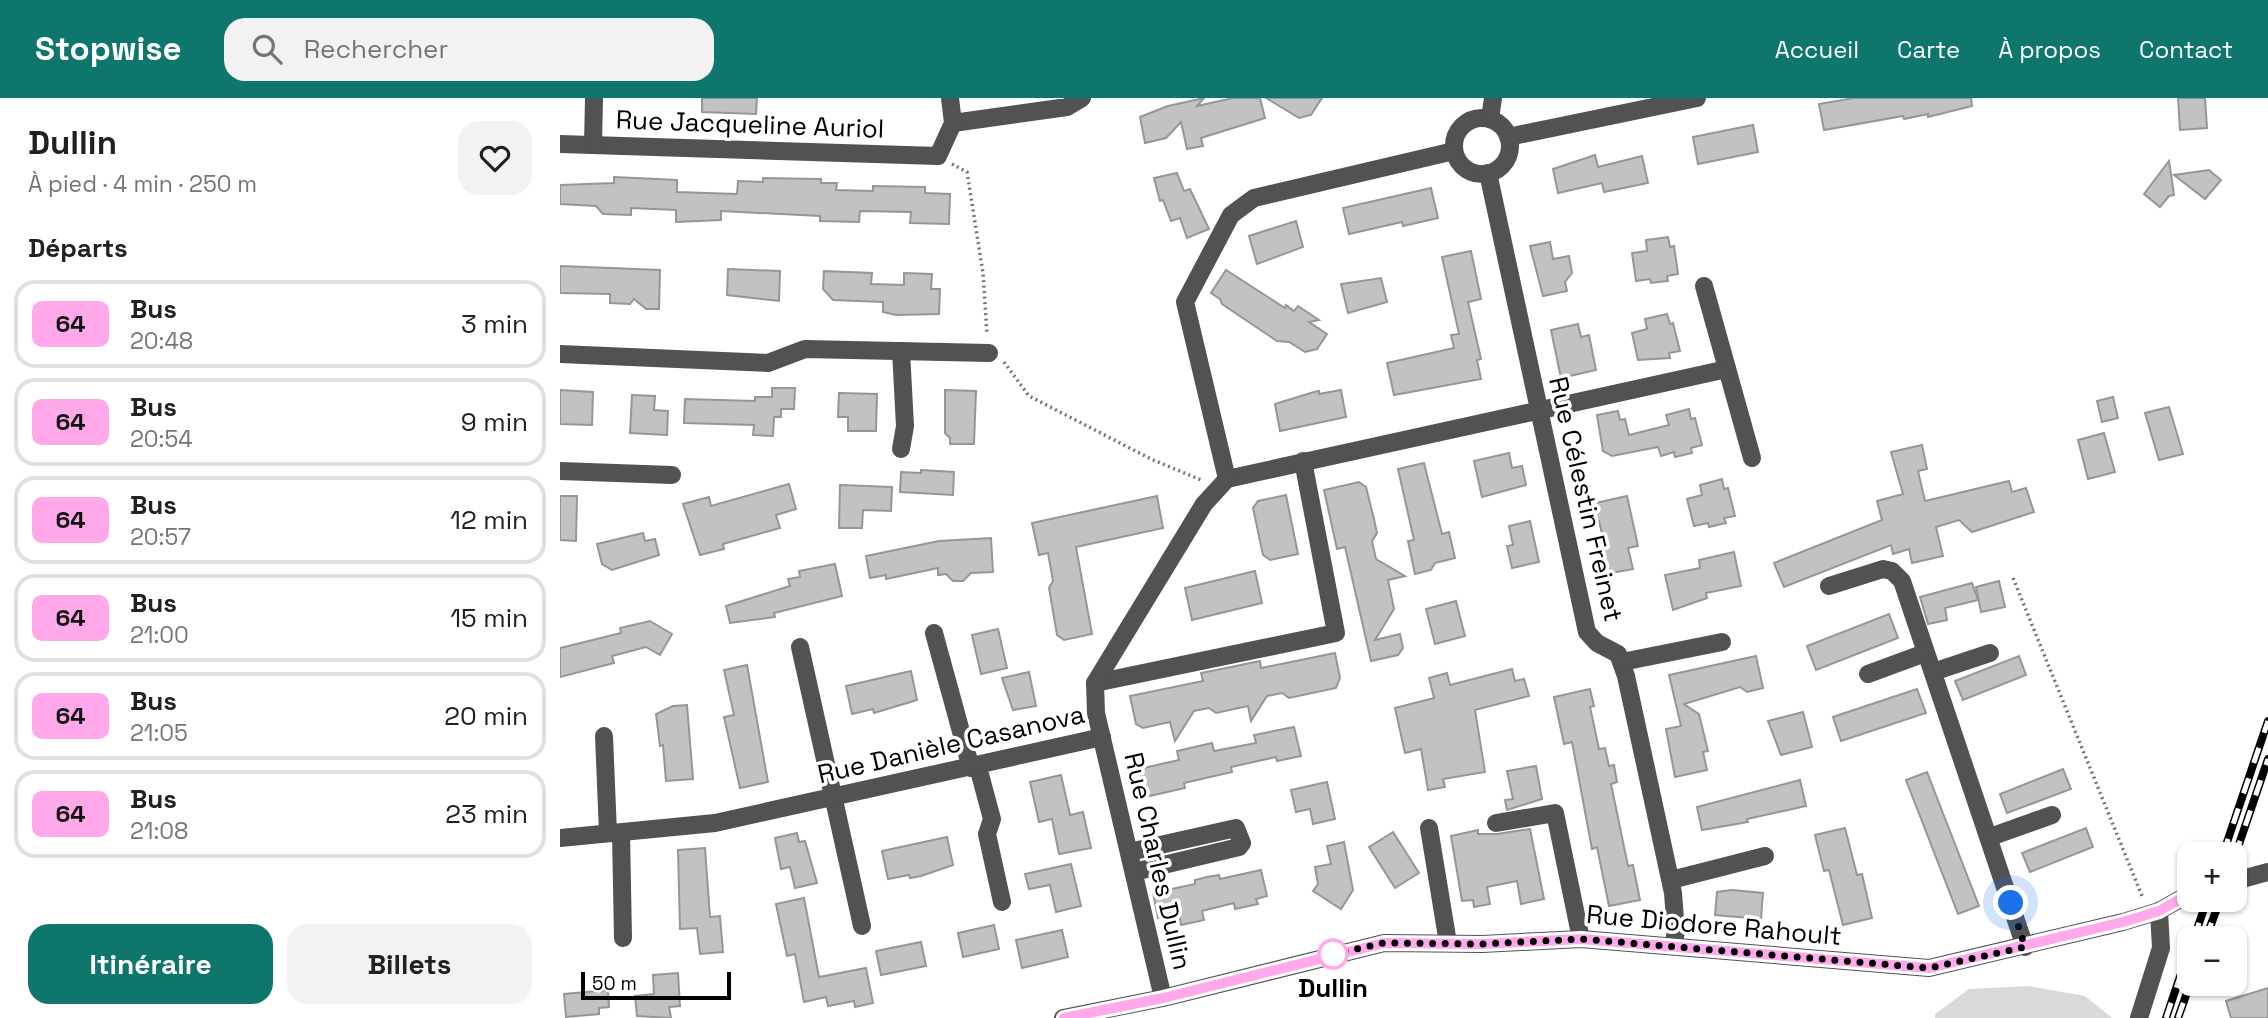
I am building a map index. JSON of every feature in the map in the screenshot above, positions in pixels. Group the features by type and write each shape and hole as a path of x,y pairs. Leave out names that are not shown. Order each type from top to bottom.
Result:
{"street":[{"path":"593,145 594,98"},
{"path":"938,156 953,123 950,98"},
{"path":"953,123 1067,107 1082,98"},
{"path":"1490,119 1493,98"},
{"path":"1508,137 1697,98"},
{"path":"1480,118 1490,119 1504,129 1508,137 1508,155 1503,163 1488,173 1466,169 1454,151 1454,141 1463,125 1480,118"},
{"name":"Rue Jacqueline Auriol","path":"560,144 938,156"},
{"path":"1454,151 1254,198 1231,215 1185,302 1223,483 1303,461 1539,412 1727,369"},
{"name":"Rue Célestin Freinet","path":"1488,173 1587,632 1597,643 1618,654 1622,662"},
{"path":"1704,286 1752,458"},
{"path":"560,354 768,363 805,349 994,350"},
{"path":"901,351 905,426 901,449"},
{"path":"1095,684 1336,633 1303,461"},
{"path":"560,471 671,475"},
{"name":"Rue Danièle Casanova","path":"560,838 715,823 1102,737 1093,697 1095,684 1203,504 1223,483"},
{"path":"1829,586 1883,569 1892,571 1902,581 2025,947"},
{"path":"934,633 992,819 987,834 1002,902"},
{"path":"1673,945 1676,924 1671,880 1622,662 1722,642"},
{"path":"800,647 862,926"},
{"path":"1868,674 1925,653"},
{"path":"1933,672 1990,653"},
{"path":"604,736 623,938"},
{"name":"Rue Charles Dullin","path":"1102,737 1163,998"},
{"path":"1496,823 1555,813 1581,939"},
{"path":"1990,837 2052,815"},
{"path":"1129,852 1236,828 1242,842 1239,847 1134,872"},
{"path":"1429,828 1448,943"},
{"path":"1671,880 1765,856"},
{"path":"2247,878 2268,872"},
{"name":"Rue Diodore Rahoult","path":"1063,1018 1163,998 1384,943 1581,939 1673,945 1903,968 1955,964 2025,947 2154,913 2177,901"},
{"path":"2139,1018 2161,948 2154,913"}],"path":[{"path":"938,156 967,172 983,273 987,329 994,350 1029,396 1151,460 1223,483"},
{"path":"987,329 994,350"},
{"path":"2013,578 2154,913"}],"shaded area":[{"path":"2028,986 2085,996 2112,1018 1935,1018 1935,1014 1969,989"}],"building":[{"path":"702,98 757,98 756,114 702,112"},
{"path":"1204,98 1197,106 1233,98 1260,98 1265,118 1201,138 1203,146 1187,149 1181,122 1166,138 1145,143 1140,117 1168,106"},
{"path":"1266,98 1322,98 1311,115 1299,118"},
{"path":"1854,98 1971,98 1972,106 1928,117 1928,114 1904,119 1903,116 1824,130 1819,104"},
{"path":"2178,98 2205,98 2207,128 2180,130"},
{"path":"1753,125 1758,152 1698,164 1693,137"},
{"path":"1595,155 1598,167 1642,156 1648,183 1604,192 1602,183 1558,193 1553,169"},
{"path":"2169,161 2174,195 2169,196 2160,207 2144,194"},
{"path":"2209,170 2221,180 2205,199 2174,175"},
{"path":"1177,173 1184,191 1190,189 1209,229 1187,238 1180,218 1171,221 1163,200 1160,201 1154,178"},
{"path":"614,177 677,180 677,192 737,194 738,181 763,182 763,178 821,179 821,183 837,183 836,190 873,191 873,186 925,187 925,193 950,194 949,224 910,223 911,212 860,211 859,222 820,221 820,216 721,211 721,220 676,222 676,210 631,208 631,215 603,214 596,206 560,204 560,185 614,183"},
{"path":"1431,188 1438,218 1403,226 1402,222 1349,234 1343,208"},
{"path":"1296,221 1303,247 1257,264 1249,236"},
{"path":"1668,237 1670,247 1674,246 1678,274 1667,276 1668,281 1636,281 1632,253 1647,251 1646,240"},
{"path":"1550,242 1553,259 1569,256 1572,273 1565,282 1567,291 1543,296 1530,246"},
{"path":"1471,251 1481,299 1468,302 1481,359 1477,360 1481,379 1394,395 1387,363 1454,348 1451,335 1459,334 1442,257"},
{"path":"560,266 660,270 659,309 646,309 634,299 630,304 610,303 610,294 560,293"},
{"path":"728,269 780,271 779,301 727,295"},
{"path":"1226,270 1285,308 1286,305 1294,311 1298,306 1319,320 1309,322 1327,334 1317,349 1305,352 1289,342 1277,341 1222,304 1220,299 1211,293"},
{"path":"824,271 872,273 871,284 904,285 904,273 932,274 931,289 940,289 939,314 896,315 883,312 883,302 833,300 823,289"},
{"path":"1381,278 1387,302 1348,313 1341,284"},
{"path":"1667,314 1670,324 1673,323 1680,351 1669,353 1670,358 1638,360 1632,333 1647,329 1645,319"},
{"path":"1578,324 1581,337 1589,335 1596,370 1561,378 1551,330"},
{"path":"772,388 795,388 794,409 781,409 781,417 774,417 773,436 753,435 754,425 684,423 685,399 755,401 755,397 772,397"},
{"path":"560,390 593,392 592,425 560,424"},
{"path":"945,390 976,391 974,444 950,444 950,438 945,433"},
{"path":"1341,390 1346,417 1280,431 1275,404 1314,392 1319,391 1319,394"},
{"path":"839,393 877,394 876,431 848,431 848,417 838,417"},
{"path":"632,395 655,396 654,410 668,411 667,435 630,433"},
{"path":"2113,397 2118,418 2102,422 2097,401"},
{"path":"2169,407 2183,454 2159,460 2145,413"},
{"path":"1689,409 1691,419 1695,418 1702,445 1691,448 1692,453 1675,457 1674,452 1661,456 1658,447 1612,456 1603,451 1597,415 1618,411 1620,420 1625,419 1629,435 1669,425 1666,415"},
{"path":"2104,433 2115,472 2088,479 2078,440"},
{"path":"1922,445 1927,469 1918,471 1925,501 2009,481 2012,492 2026,488 2034,512 1972,532 1959,520 1936,527 1943,556 1912,563 1909,549 1893,554 1891,545 1784,587 1774,563 1882,520 1877,501 1903,494 1891,452"},
{"path":"1509,453 1512,468 1522,466 1526,485 1482,497 1474,461"},
{"path":"1424,463 1442,534 1449,532 1455,558 1435,563 1431,570 1415,574 1408,541 1414,540 1398,469"},
{"path":"921,470 954,472 953,495 900,492 901,472 921,473"},
{"path":"1722,479 1724,489 1728,488 1735,516 1724,518 1726,523 1709,527 1708,523 1694,526 1687,499 1702,495 1700,485"},
{"path":"1359,482 1366,487 1374,519 1377,533 1372,541 1376,559 1405,576 1388,580 1394,609 1375,640 1400,634 1403,648 1398,655 1371,661 1345,547 1337,549 1324,490"},
{"path":"789,484 796,509 776,515 780,528 723,544 724,549 700,555 683,504 709,497 711,506"},
{"path":"840,485 892,487 891,511 863,510 862,528 839,528"},
{"path":"1286,495 1298,554 1270,560 1263,555 1253,508 1258,501"},
{"path":"560,496 577,496 576,541 560,540"},
{"path":"1157,496 1163,528 1076,547 1092,634 1064,640 1057,635 1049,588 1053,581 1048,553 1039,555 1032,523"},
{"path":"1627,496 1638,546 1628,548 1633,569 1606,574 1603,538 1599,521 1595,522 1591,504"},
{"path":"1530,521 1539,562 1512,568 1507,546 1513,545 1509,526"},
{"path":"643,533 645,541 655,539 659,555 612,570 602,564 597,544"},
{"path":"991,538 993,572 971,573 963,581 953,581 946,574 938,575 938,568 886,579 886,575 870,578 866,556 939,541"},
{"path":"1734,552 1741,586 1706,593 1707,598 1673,610 1665,575 1700,568 1699,560"},
{"path":"835,564 842,596 774,613 775,617 730,623 726,606 790,586 788,579 800,577 799,571"},
{"path":"1255,571 1262,603 1192,620 1185,588"},
{"path":"1999,581 2005,607 1981,612 1976,587"},
{"path":"1972,583 1978,600 1945,608 1947,620 1928,624 1920,597"},
{"path":"1456,601 1465,636 1435,644 1426,609"},
{"path":"1889,614 1898,638 1816,670 1807,646"},
{"path":"650,621 672,634 660,655 646,647 612,656 614,663 560,677 560,648 621,633 620,628"},
{"path":"998,629 1007,668 981,674 972,635"},
{"path":"1335,653 1340,678 1336,688 1289,698 1282,693 1267,696 1251,721 1248,706 1216,713 1209,708 1194,711 1175,741 1170,722 1143,728 1136,724 1130,696 1203,681 1201,673 1260,661 1261,668"},
{"path":"1756,656 1763,688 1747,692 1740,687 1684,704 1699,714 1708,751 1703,752 1707,770 1675,777 1666,729 1681,726 1669,675"},
{"path":"2019,656 2026,675 1963,700 1955,681"},
{"path":"747,665 768,782 740,788 724,717 734,715 724,670"},
{"path":"1512,669 1515,681 1524,679 1529,696 1475,710 1485,772 1443,779 1445,787 1428,790 1421,749 1405,753 1395,708 1434,698 1429,678 1447,673 1450,685"},
{"path":"911,671 917,700 874,713 873,709 852,714 846,686"},
{"path":"1029,672 1036,706 1013,710 1002,678"},
{"path":"1590,689 1594,706 1590,707 1599,749 1605,748 1609,766 1614,765 1617,782 1611,784 1628,866 1633,865 1640,900 1609,906 1597,847 1592,849 1572,742 1564,744 1554,697"},
{"path":"1917,689 1926,713 1841,741 1833,717"},
{"path":"687,705 693,779 666,781 663,745 660,746 656,714 673,706"},
{"path":"1803,712 1812,747 1781,755 1768,721"},
{"path":"1294,727 1301,756 1277,761 1276,757 1231,767 1232,772 1184,783 1185,788 1145,797 1139,769 1179,760 1177,751 1212,743 1214,751 1256,743 1254,735"},
{"path":"1536,766 1542,799 1507,810 1505,800 1513,799 1507,771"},
{"path":"2063,769 2071,789 2007,813 2000,794"},
{"path":"1927,772 1979,906 1958,914 1906,780"},
{"path":"1061,775 1070,815 1083,812 1091,848 1059,854 1052,819 1039,822 1030,782"},
{"path":"1800,780 1806,806 1747,819 1748,822 1702,830 1697,807"},
{"path":"1327,782 1335,819 1313,824 1310,809 1296,812 1291,790"},
{"path":"1845,828 1857,875 1862,874 1872,918 1843,925 1829,870 1824,871 1815,835"},
{"path":"2086,828 2093,847 2030,872 2022,853"},
{"path":"1530,829 1544,899 1521,904 1517,881 1487,887 1490,904 1474,907 1473,900 1462,901 1451,836 1478,830 1478,834 1497,834"},
{"path":"1393,832 1419,873 1395,888 1369,847"},
{"path":"797,833 799,842 805,841 817,883 795,888 790,867 781,869 775,838"},
{"path":"947,837 953,865 921,876 888,879 882,851"},
{"path":"1344,842 1353,890 1341,909 1313,891 1318,884 1315,867 1331,864 1327,846"},
{"path":"705,848 710,917 720,916 723,952 700,954 697,928 680,929 678,850"},
{"path":"1071,864 1081,906 1056,912 1050,885 1029,889 1025,874"},
{"path":"1261,870 1267,896 1256,899 1258,904 1235,909 1234,903 1202,911 1204,920 1181,925 1179,914 1158,918 1153,893 1195,884 1195,880 1207,877 1219,875 1220,879"},
{"path":"1732,890 1763,893 1761,919 1715,915 1717,892"},
{"path":"804,898 819,977 866,968 873,1003 855,1007 854,1001 828,1006 826,997 804,1002 795,954 787,956 776,904"},
{"path":"994,925 999,949 963,957 958,933"},
{"path":"1062,930 1068,957 1022,968 1016,940"},
{"path":"921,942 926,966 881,975 876,951"},
{"path":"678,973 680,1006 669,1007 671,1018 637,1016 635,996 654,994 653,975"},
{"path":"2268,988 2268,1018 2231,1018 2226,1001"},
{"path":"608,990 609,1007 599,1008 599,1014 566,1017 564,994"}],"railway":[{"path":"2227,842 2268,721"},
{"path":"2240,842 2268,759"},
{"path":"2198,926 2203,912"},
{"path":"2210,926 2216,912"},
{"path":"2166,1018 2177,985"},
{"path":"2178,1018 2186,996"}],"bus line":[{"name":"64","path":"1064,1018 1163,998 1384,943 1482,944 1581,939 1693,946 1903,968 1929,968 2002,953 2149,915 2177,901"}],"place":[{"name":"Dullin","path":"1333,954"}],"route":[{"path":"1333,954 1384,943 1482,944 1581,939 1693,946 1903,968 1929,968 2025,947 2011,903"}]}
